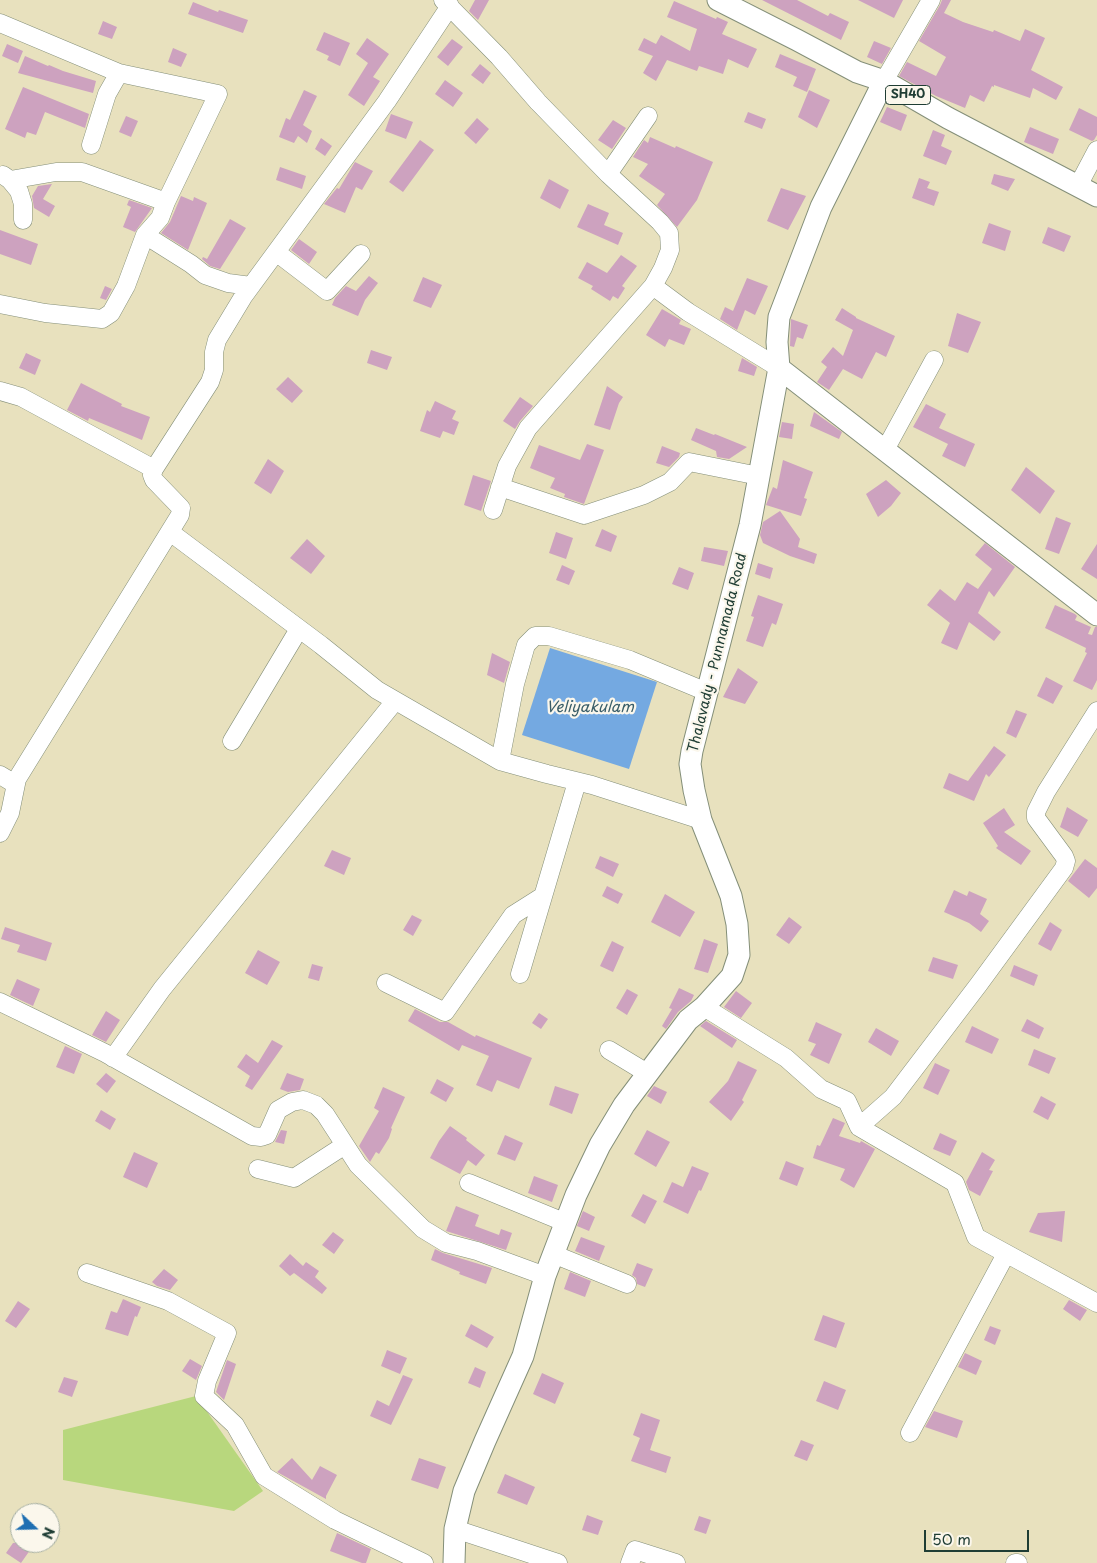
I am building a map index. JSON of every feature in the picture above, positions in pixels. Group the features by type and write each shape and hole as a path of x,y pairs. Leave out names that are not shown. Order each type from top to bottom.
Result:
{"main road":[{"name":"SH40","path":"718,0 857,72 884,81 948,118 1097,196"},
{"name":"Thalavady - Punnamada Road","path":"454,1563 455,1529 464,1491 523,1356 545,1276 564,1222 576,1195 609,1129 624,1105 688,1020 704,1007 732,976 739,955 730,896 701,820 694,790 690,764 692,751 750,526 779,368 777,330 779,317 821,207 884,81"},
{"path":"779,368 1097,615"}],"street":[{"name":"Thalavady - Punnamada Road","path":"884,81 931,0"},
{"path":"0,833 10,813 8,780 180,515 180,508 154,480 152,475 154,469 204,393 214,370 214,352 217,340 251,286 387,101 447,3 499,57 538,102 669,233 670,250 653,286 528,428 507,466 493,510"},
{"path":"0,23 118,73 218,94 160,218 145,235 126,286 111,313 102,319 45,313 0,304"},
{"path":"92,145 107,94 118,73"},
{"path":"608,174 648,116"},
{"path":"1078,186 1097,150"},
{"path":"5,176 82,172 166,202"},
{"path":"5,176 19,191 23,204 23,220"},
{"path":"145,235 192,264 205,275 251,286"},
{"path":"276,252 326,291 361,254"},
{"path":"653,286 688,312 779,368"},
{"path":"885,450 934,360"},
{"path":"0,391 21,397 154,469"},
{"path":"500,487 584,515 644,495 670,482 689,462 759,476"},
{"path":"170,532 377,690 500,761 577,782 701,820"},
{"path":"232,741 299,629"},
{"path":"500,761 515,684 526,645 535,636 549,636 630,660 708,692"},
{"path":"114,1058 162,989 395,701"},
{"path":"859,1127 893,1097 1064,868 1066,862 1064,856 1036,818 1036,812 1046,792 1097,711"},
{"path":"520,974 577,782"},
{"path":"386,982 445,1012 513,915 543,896"},
{"path":"0,1002 114,1058 252,1136 261,1137 267,1135 278,1110 282,1107 297,1100 309,1102 321,1109 358,1165 423,1229 446,1243 477,1251 545,1276"},
{"path":"704,1007 786,1058 820,1089 847,1101 859,1127 955,1183 976,1237 1097,1303"},
{"path":"609,1050 647,1073"},
{"path":"258,1169 294,1178 345,1145"},
{"path":"469,1182 564,1222"},
{"path":"553,1254 627,1284"},
{"path":"910,1433 1006,1254"},
{"path":"87,1273 168,1301 227,1333 207,1381 204,1396 236,1425 264,1476 335,1520 424,1563"},
{"path":"455,1529 558,1563"},
{"path":"630,1563 634,1550 676,1563"}],"green space":[{"path":"196,1396 263,1491 234,1511 63,1480 63,1430"}],"water":[{"name":"Veliyakulam","path":"550,648 657,682 629,769 522,735"}],"building":[{"path":"475,0 489,0 478,20 469,11"},
{"path":"762,0 797,0 828,16 830,13 849,22 841,40"},
{"path":"858,0 903,0 894,18"},
{"path":"942,0 951,0 944,13 963,22 993,32 994,30 1020,41 1025,29 1045,38 1031,70 1063,87 1056,100 1033,88 1030,98 994,85 984,102 970,95 965,108 936,96 899,76 907,62 936,76 946,57 919,41"},
{"path":"674,1 716,19 717,17 728,22 722,34 757,49 748,68 728,59 723,74 699,66 697,71 667,60 656,81 643,73 653,56 638,50 644,38 656,44 661,35 690,51 697,29 667,17"},
{"path":"193,2 218,12 219,10 248,20 243,33 188,14"},
{"path":"103,21 117,27 112,39 98,34"},
{"path":"324,32 350,43 340,66 327,60 329,56 316,50"},
{"path":"367,38 389,54 373,77 380,81 364,106 348,95 368,63 356,54"},
{"path":"452,39 463,47 448,66 437,57"},
{"path":"874,41 891,48 882,64 867,57"},
{"path":"7,44 23,51 18,63 2,56"},
{"path":"173,48 187,54 181,67 168,62"},
{"path":"780,54 816,69 807,92 793,86 797,77 775,67"},
{"path":"25,56 48,66 96,81 93,93 18,73"},
{"path":"480,64 491,73 483,84 471,75"},
{"path":"445,80 463,93 453,107 435,94"},
{"path":"23,87 89,114 85,128 45,112 36,135 27,132 25,138 5,129"},
{"path":"304,90 317,96 303,125 312,131 307,143 298,136 294,143 279,137 286,118 290,120"},
{"path":"809,90 830,100 817,128 798,117"},
{"path":"887,107 907,115 901,131 880,122"},
{"path":"1079,108 1097,117 1097,135 1092,141 1069,130"},
{"path":"748,112 766,119 762,129 744,122"},
{"path":"391,114 413,122 406,139 385,131"},
{"path":"126,116 138,121 131,137 119,132"},
{"path":"477,118 489,129 476,144 464,133"},
{"path":"613,120 626,128 612,149 598,140"},
{"path":"1030,127 1059,139 1053,154 1024,142"},
{"path":"933,130 945,135 941,146 952,151 946,165 923,156"},
{"path":"650,137 713,162 697,200 677,227 657,205 665,194 639,176 648,164 633,157 644,140 648,143"},
{"path":"321,138 332,146 325,156 315,149"},
{"path":"420,140 434,150 403,192 389,182"},
{"path":"355,162 373,171 362,190 356,187 345,213 324,204 337,188 339,189"},
{"path":"280,167 306,176 302,189 276,180"},
{"path":"994,174 1015,179 1008,191 991,184"},
{"path":"919,178 930,182 927,188 939,192 934,206 912,198"},
{"path":"549,179 569,190 560,209 540,198"},
{"path":"52,184 43,199 55,206 49,217 34,208 32,196 38,186"},
{"path":"781,188 806,196 788,230 767,221"},
{"path":"181,196 193,201 194,197 207,203 188,250 161,233 170,222"},
{"path":"129,200 152,208 135,232 123,227 131,207 127,205"},
{"path":"588,204 609,213 604,225 623,233 618,245 577,227"},
{"path":"230,219 246,228 220,269 210,266 202,259 203,257 207,259"},
{"path":"989,223 1011,231 1005,251 982,243"},
{"path":"1048,227 1071,236 1064,252 1042,243"},
{"path":"0,230 38,244 31,265 0,254"},
{"path":"299,239 317,252 309,264 291,250"},
{"path":"621,255 637,266 622,286 625,288 618,299 613,296 610,301 591,289 593,286 578,278 587,262 607,273"},
{"path":"369,276 378,283 365,300 358,316 332,305 335,298 346,286 356,291"},
{"path":"423,277 442,285 431,308 413,301"},
{"path":"747,278 768,286 755,315 745,310 737,330 720,319 725,307 733,311"},
{"path":"105,286 112,289 106,300 100,298"},
{"path":"842,308 856,318 895,336 886,357 876,352 862,379 843,369 829,390 817,382 827,367 821,362 833,347 843,356 853,330 835,320"},
{"path":"662,309 681,320 679,324 691,329 684,345 669,339 665,347 646,335"},
{"path":"957,313 981,322 968,353 948,346"},
{"path":"791,319 808,325 803,339 797,337 794,347 790,346"},
{"path":"371,350 392,357 387,370 367,363"},
{"path":"26,353 41,360 35,375 19,368"},
{"path":"742,358 757,367 754,376 738,371"},
{"path":"288,377 303,391 292,403 276,389"},
{"path":"81,383 122,404 121,406 150,417 142,440 89,418 88,421 67,410"},
{"path":"607,386 623,397 619,403 610,430 594,425"},
{"path":"520,397 533,406 515,429 503,421"},
{"path":"435,401 456,411 452,419 459,422 454,435 443,431 440,438 420,431 427,410 430,412"},
{"path":"926,404 946,414 939,428 975,444 965,467 942,456 948,444 913,427"},
{"path":"814,412 842,432 839,439 810,426"},
{"path":"782,422 794,424 792,439 779,437"},
{"path":"696,428 747,447 729,459 717,457 716,451 691,440"},
{"path":"587,444 604,450 584,504 564,497 565,494 550,488 555,478 530,468 539,445 580,460"},
{"path":"662,446 680,453 679,457 669,467 656,463"},
{"path":"268,459 284,471 271,494 254,483"},
{"path":"783,460 813,472 804,498 807,499 801,516 766,505 773,487 777,489"},
{"path":"1026,467 1055,491 1040,514 1011,490"},
{"path":"473,475 491,481 481,511 464,505"},
{"path":"886,480 901,493 891,506 878,517 866,494"},
{"path":"780,511 800,539 798,547 817,554 814,564 790,556 763,543 760,535 763,522"},
{"path":"1056,517 1071,523 1059,554 1045,549"},
{"path":"602,529 617,536 611,552 595,546"},
{"path":"556,532 573,538 566,559 549,553"},
{"path":"307,539 325,556 311,574 290,558"},
{"path":"985,543 1015,567 994,597 989,591 978,613 1001,632 994,641 969,622 957,650 941,643 950,623 927,605 940,589 955,601 967,582 978,589 992,569 975,555"},
{"path":"1097,544 1097,579 1081,569"},
{"path":"704,547 728,551 724,566 701,561"},
{"path":"758,563 773,568 770,579 755,574"},
{"path":"562,565 575,571 569,585 556,580"},
{"path":"679,567 694,573 688,590 672,584"},
{"path":"758,595 783,604 776,625 772,623 763,647 746,641 754,617 751,616"},
{"path":"1055,605 1075,614 1077,616 1075,620 1091,627 1088,634 1092,635 1095,627 1097,627 1097,680 1092,690 1073,681 1087,653 1085,652 1086,648 1045,628"},
{"path":"492,653 510,662 504,683 487,675"},
{"path":"738,668 758,682 745,704 723,697"},
{"path":"1046,677 1063,686 1053,704 1037,696"},
{"path":"1016,710 1027,714 1016,738 1006,733"},
{"path":"994,746 1006,755 989,777 986,774 974,801 943,788 949,773 968,781"},
{"path":"1067,807 1088,820 1078,837 1060,827"},
{"path":"1004,808 1015,825 1004,832 1031,851 1021,865 996,848 998,846 983,823"},
{"path":"332,850 351,858 344,875 324,866"},
{"path":"600,856 619,864 613,877 595,868"},
{"path":"1085,859 1097,868 1097,888 1089,898 1068,881"},
{"path":"607,886 623,894 618,904 602,896"},
{"path":"954,890 967,896 969,891 987,899 980,914 989,921 981,932 969,923 944,912"},
{"path":"665,894 695,912 680,937 651,922"},
{"path":"412,915 422,920 413,936 403,930"},
{"path":"789,917 802,927 789,944 776,935"},
{"path":"1050,922 1062,930 1051,951 1038,944"},
{"path":"5,927 52,943 46,961 17,952 20,945 1,939"},
{"path":"704,939 718,944 708,973 694,969"},
{"path":"612,941 624,947 613,972 600,966"},
{"path":"258,950 280,962 267,985 245,973"},
{"path":"933,957 958,965 953,979 928,971"},
{"path":"312,964 323,967 319,981 308,978"},
{"path":"1014,965 1038,975 1034,986 1010,976"},
{"path":"17,979 40,989 33,1006 10,995"},
{"path":"679,988 694,995 691,1001 678,1012 666,1029 662,1026 672,1009 669,1008"},
{"path":"627,989 638,995 627,1015 616,1008"},
{"path":"736,991 752,1003 741,1018 724,1007"},
{"path":"415,1009 440,1022 448,1022 475,1037 476,1035 532,1058 519,1089 497,1080 492,1092 476,1085 489,1056 462,1045 459,1051 408,1021"},
{"path":"106,1011 120,1020 106,1042 92,1035"},
{"path":"539,1013 548,1019 541,1029 532,1023"},
{"path":"1027,1019 1044,1028 1039,1039 1021,1031"},
{"path":"706,1021 737,1040 732,1048 700,1026"},
{"path":"816,1022 842,1034 829,1064 810,1055 816,1044 808,1041"},
{"path":"972,1026 999,1039 992,1054 965,1042"},
{"path":"876,1028 899,1041 891,1056 868,1042"},
{"path":"272,1040 283,1046 252,1090 245,1086 250,1076 237,1067 246,1054 258,1063"},
{"path":"65,1046 82,1054 74,1074 56,1067"},
{"path":"1034,1049 1056,1058 1049,1074 1028,1065"},
{"path":"738,1061 757,1070 742,1100 744,1102 731,1121 709,1102 728,1081"},
{"path":"935,1063 950,1070 938,1095 923,1088"},
{"path":"106,1073 116,1081 107,1093 96,1084"},
{"path":"287,1073 304,1079 300,1090 288,1092 280,1089"},
{"path":"437,1079 454,1088 446,1102 430,1093"},
{"path":"555,1086 579,1094 572,1114 549,1105"},
{"path":"654,1086 667,1092 661,1104 647,1096"},
{"path":"383,1087 405,1097 391,1128 389,1138 379,1154 376,1152 370,1162 359,1146 379,1111 374,1108"},
{"path":"1041,1096 1056,1104 1048,1120 1033,1112"},
{"path":"101,1110 116,1119 110,1130 95,1121"},
{"path":"833,1118 845,1123 839,1136 860,1143 861,1141 875,1149 854,1188 840,1180 845,1169 813,1158 817,1145 820,1146"},
{"path":"450,1126 467,1138 466,1140 485,1155 476,1166 468,1160 460,1174 430,1158"},
{"path":"281,1130 287,1131 284,1144 275,1142"},
{"path":"647,1130 670,1142 656,1167 634,1154"},
{"path":"940,1133 957,1141 950,1156 933,1149"},
{"path":"505,1135 523,1143 515,1161 497,1154"},
{"path":"134,1152 158,1163 147,1188 123,1177"},
{"path":"982,1152 995,1160 989,1170 993,1171 980,1196 969,1190 966,1182"},
{"path":"786,1161 804,1168 797,1186 779,1179"},
{"path":"692,1166 709,1173 688,1214 663,1202 672,1182 683,1187"},
{"path":"534,1176 558,1185 552,1202 528,1193"},
{"path":"643,1194 657,1201 645,1224 631,1216"},
{"path":"456,1206 479,1215 475,1226 499,1235 501,1229 512,1233 506,1250 446,1231"},
{"path":"583,1211 595,1217 589,1231 577,1226"},
{"path":"1065,1211 1062,1242 1029,1232 1038,1213"},
{"path":"333,1232 344,1240 334,1254 322,1245"},
{"path":"581,1237 605,1246 599,1261 575,1251"},
{"path":"435,1249 492,1268 486,1284 459,1274 460,1272 431,1260"},
{"path":"290,1254 303,1266 306,1262 319,1271 315,1277 327,1288 322,1294 294,1273 290,1276 279,1266"},
{"path":"637,1263 653,1269 645,1287 637,1284 636,1278 632,1275"},
{"path":"164,1269 178,1280 170,1290 157,1286 152,1282"},
{"path":"570,1272 591,1281 585,1297 564,1289"},
{"path":"123,1299 141,1307 137,1317 135,1316 128,1336 105,1329 111,1311 117,1313"},
{"path":"1069,1300 1087,1310 1080,1321 1063,1309"},
{"path":"18,1301 30,1309 16,1328 5,1321"},
{"path":"823,1315 845,1323 836,1348 814,1340"},
{"path":"471,1324 494,1337 487,1348 465,1336"},
{"path":"990,1326 1001,1330 995,1345 984,1340"},
{"path":"387,1350 407,1358 400,1374 381,1366"},
{"path":"965,1353 982,1361 976,1375 958,1367"},
{"path":"190,1359 202,1366 196,1380 182,1371"},
{"path":"227,1360 236,1364 224,1400 216,1392"},
{"path":"475,1367 486,1372 480,1388 468,1383"},
{"path":"542,1373 564,1383 555,1404 533,1394"},
{"path":"403,1375 413,1379 391,1425 370,1416 377,1400 389,1406"},
{"path":"64,1377 78,1381 72,1397 58,1392"},
{"path":"824,1381 846,1390 838,1410 816,1401"},
{"path":"934,1411 963,1421 957,1438 925,1427"},
{"path":"641,1413 660,1420 650,1450 671,1457 666,1473 631,1461 640,1438 633,1435"},
{"path":"801,1440 814,1445 807,1461 794,1456"},
{"path":"292,1458 312,1480 320,1466 337,1475 326,1499 277,1472"},
{"path":"419,1458 446,1467 438,1489 411,1480"},
{"path":"505,1474 535,1487 527,1505 497,1493"},
{"path":"587,1515 603,1521 598,1535 582,1530"},
{"path":"699,1516 711,1520 706,1534 694,1530"},
{"path":"337,1533 371,1549 366,1563 330,1551"},
{"path":"10,1547 10,1553 28,1553 21,1563 6,1553"}]}
